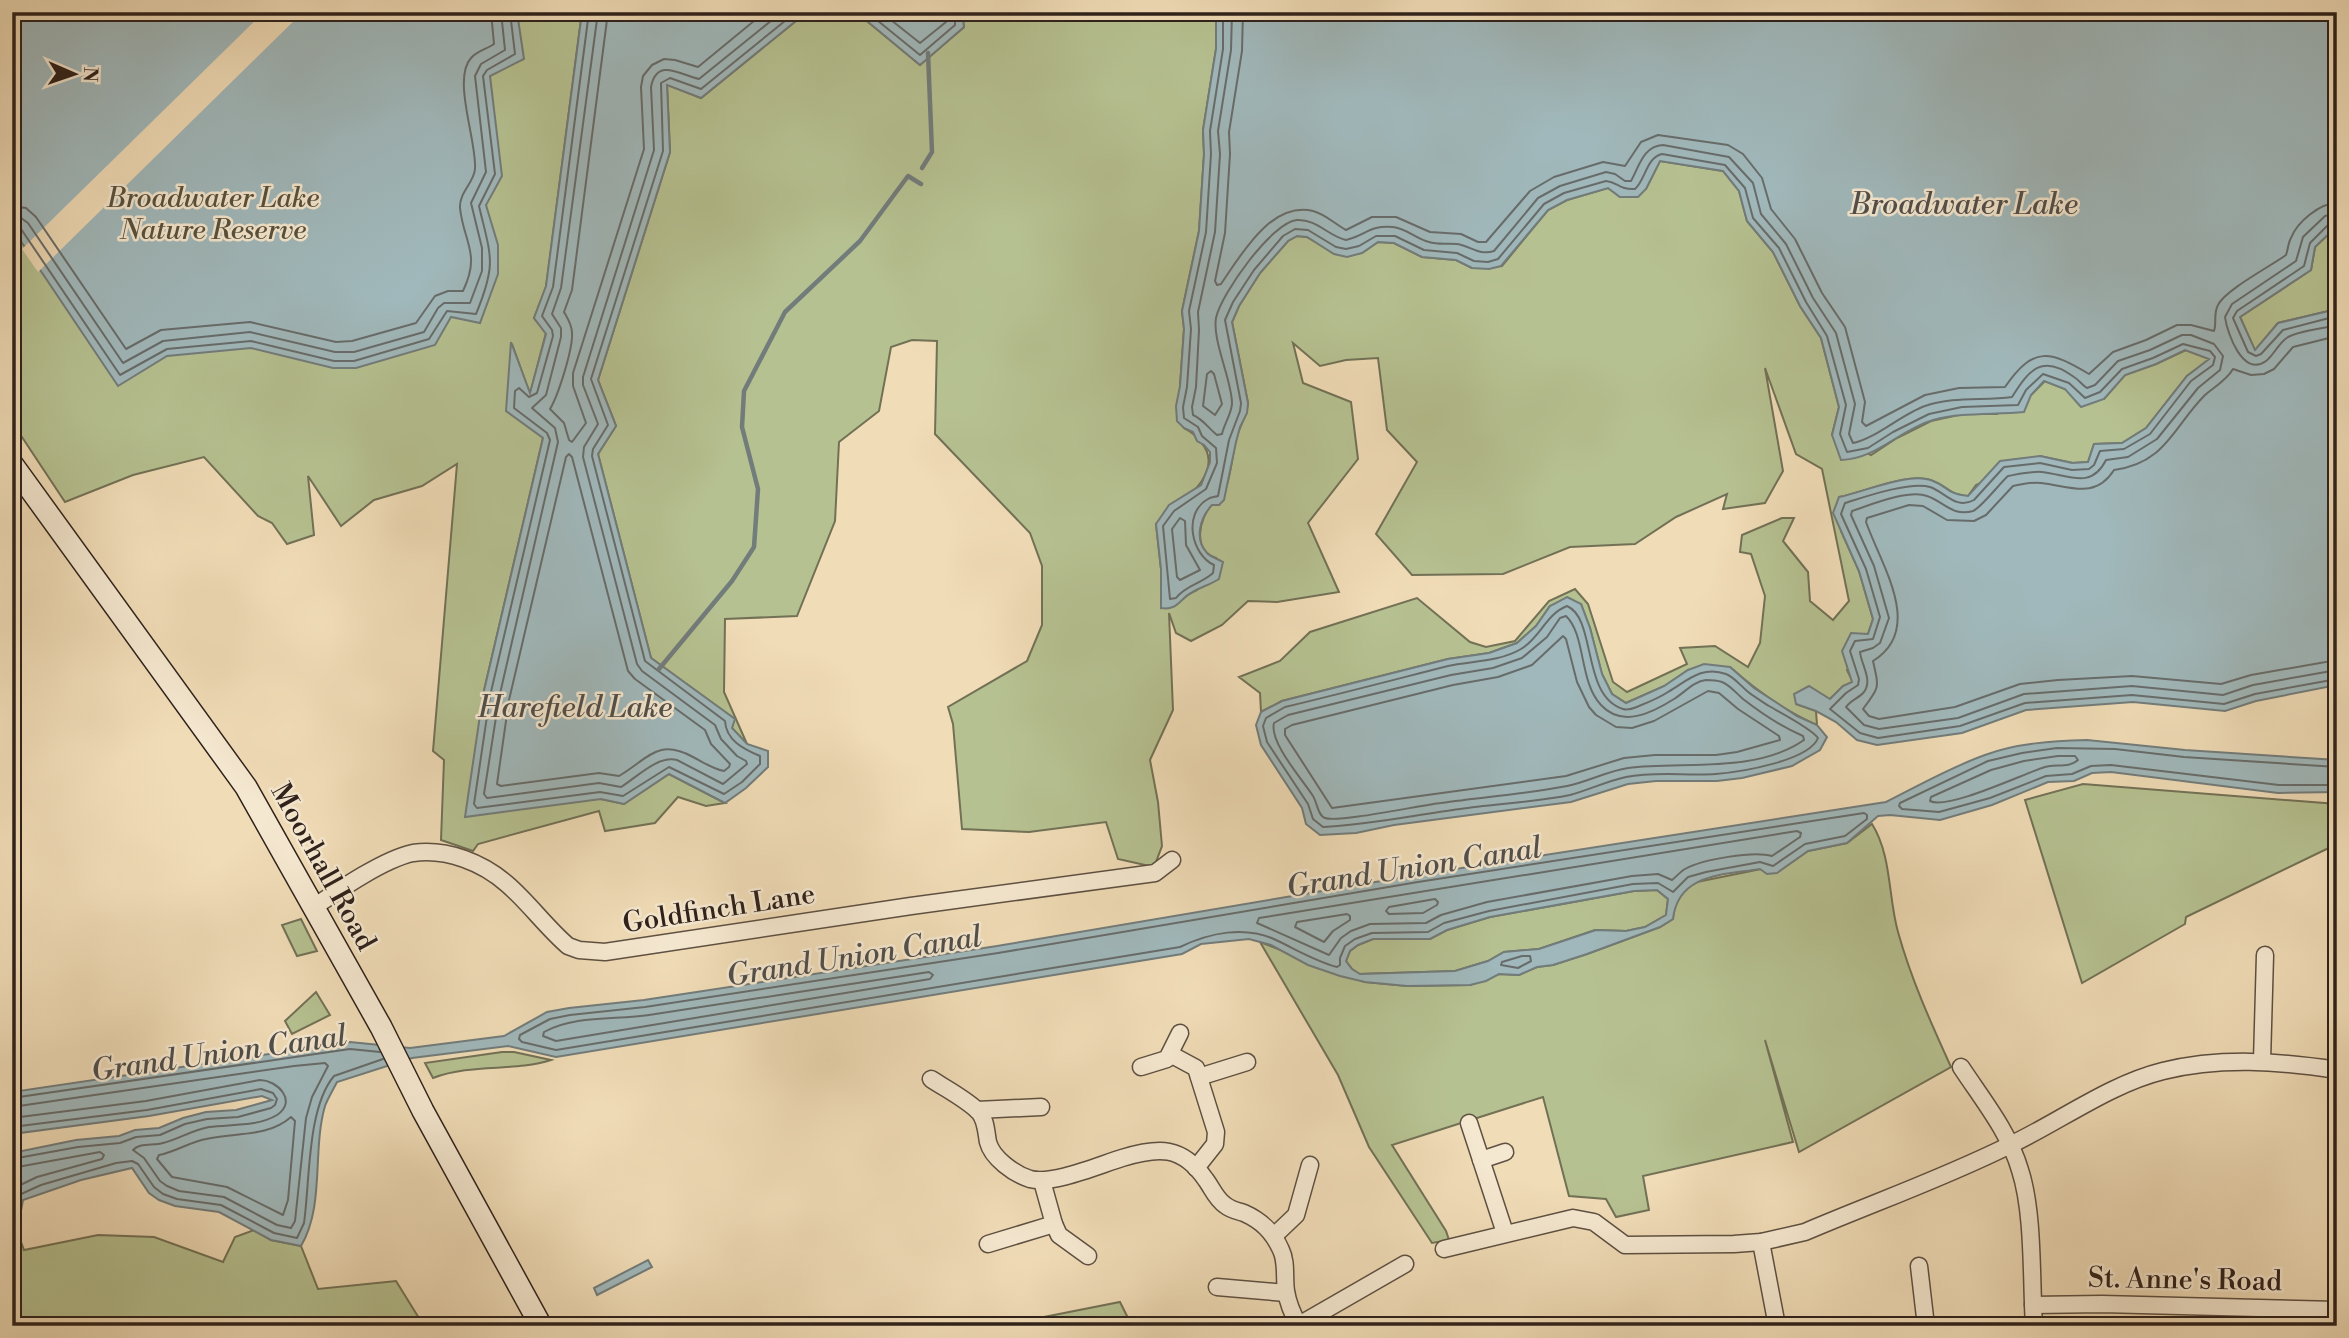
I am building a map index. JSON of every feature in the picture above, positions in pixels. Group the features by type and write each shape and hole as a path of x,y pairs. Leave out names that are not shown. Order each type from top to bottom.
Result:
{"street":[{"name":"Moorhall Road","path":"12,464 246,787 381,1027 409,1086 541,1326"},
{"name":"Goldfinch Lane","path":"314,907 394,859 413,853 440,854 468,860 496,874 568,946 579,950 605,952 1155,873 1172,860"},
{"path":"2262,1061 2265,955"},
{"path":"1142,1067 1167,1059 1180,1033"},
{"path":"1170,1054 1193,1065 1216,1132 1215,1144 1196,1168"},
{"path":"1444,1249 1573,1218 1594,1222 1625,1245 1761,1242 1805,1232 2010,1146 2131,1083 2161,1072 2204,1065 2262,1061 2337,1070"},
{"path":"1199,1077 1247,1062"},
{"path":"1961,1067 2010,1146 2020,1170 2027,1205 2034,1326"},
{"path":"931,1079 977,1110 983,1118 989,1145 996,1157 1021,1175 1042,1181 1159,1149 1172,1152 1196,1168 1224,1205 1253,1217 1274,1236 1283,1254 1286,1293 1299,1325 1405,1264"},
{"path":"977,1110 1041,1107"},
{"path":"1469,1123 1505,1233"},
{"path":"1481,1160 1505,1152"},
{"path":"1274,1236 1296,1215 1310,1165"},
{"path":"1042,1181 1059,1235 1088,1256"},
{"path":"988,1244 1054,1224"},
{"path":"1761,1242 1777,1326"},
{"path":"1919,1266 1926,1326"},
{"path":"1217,1287 1286,1293"},
{"name":"St. Anne's Road","path":"2033,1305 2102,1304 2337,1310"}],"green space":[{"name":"Broadwater Lake Nature Reserve","path":"12,12 582,12 546,287 534,318 546,333 530,394 512,344 543,438 483,695 601,799 624,804 669,774 725,803 706,806 678,797 655,823 605,831 599,811 478,844 473,851 441,840 444,760 433,751 457,464 422,486 374,500 341,526 308,476 314,535 287,544 272,523 258,516 204,457 133,475 65,502 12,422"},
{"path":"807,12 856,12 920,65 964,27 962,12 1216,12 1216,49 1203,130 1199,231 1182,311 1184,329 1180,386 1184,428 1201,442 1208,454 1208,466 1196,488 1156,524 1161,569 1161,608 1197,590 1216,558 1203,548 1201,526 1207,510 1212,504 1219,505 1223,497 1248,403 1232,322 1260,273 1288,241 1297,236 1362,253 1378,242 1394,243 1422,257 1456,260 1472,268 1502,266 1548,210 1567,200 1608,188 1620,197 1646,189 1660,161 1723,171 1739,191 1747,221 1773,252 1800,306 1821,338 1839,407 1832,435 1871,455 1931,421 1963,414 1997,414 2031,395 2045,381 2104,399 2125,375 2186,350 2210,359 2187,376 2146,428 2122,443 2094,444 2088,462 2073,463 2040,456 1976,485 1968,496 1952,492 1933,481 1912,479 1887,483 1839,497 1841,531 1859,571 1873,619 1868,634 1847,670 1853,682 1843,686 1830,699 1796,704 1816,711 1817,725 1772,700 1730,667 1688,670 1665,686 1626,703 1612,694 1602,674 1581,604 1550,606 1536,626 1517,643 1489,653 1448,659 1282,701 1261,712 1260,693 1239,677 1280,661 1310,632 1417,598 1470,642 1486,647 1515,641 1549,601 1575,589 1588,604 1613,682 1627,692 1687,664 1680,648 1715,646 1748,667 1760,643 1765,596 1751,554 1740,552 1742,535 1782,518 1794,518 1783,541 1808,572 1810,601 1833,620 1849,601 1822,469 1796,454 1765,368 1783,471 1765,503 1723,509 1727,494 1676,517 1635,544 1570,547 1503,574 1412,575 1376,534 1417,462 1387,430 1378,358 1346,360 1320,366 1293,343 1303,383 1351,402 1358,459 1308,523 1339,592 1277,602 1248,601 1222,625 1191,641 1176,633 1169,613 1173,710 1150,760 1158,802 1162,846 1154,867 1118,859 1106,822 1029,832 962,829 953,724 948,707 1027,661 1042,625 1042,566 1030,533 935,434 937,341 912,340 891,347 879,411 839,442 835,521 797,616 725,619 724,692 747,744 732,728 734,719 651,658 598,454 616,426 598,380 670,152 667,84 701,98"},
{"path":"2337,226 2337,309 2278,323 2255,351 2240,317 2311,270 2315,247"},
{"path":"2083,784 2337,804 2337,844 2186,917 2185,924 2082,983 2025,800"},
{"path":"1872,824 1883,849 1903,949 1951,1067 1799,1152 1765,1040 1793,1142 1643,1176 1649,1210 1616,1217 1606,1199 1569,1196 1543,1097 1392,1145 1446,1231 1449,1240 1432,1243 1369,1147 1338,1075 1260,942 1365,982 1407,986 1470,985 1499,974 1519,975 1537,967 1553,965 1660,927 1673,919 1674,908 1680,896 1692,883 1761,869 1776,873 1808,851 1847,843"},
{"path":"1657,890 1668,899 1666,915 1645,927 1626,931 1595,930 1539,949 1504,952 1488,961 1455,971 1359,974 1346,961 1350,951 1373,939 1430,939 1447,930 1490,917 1634,891"},
{"path":"301,919 317,951 297,956 282,925"},
{"path":"316,992 330,1015 292,1034 285,1021"},
{"path":"502,1052 551,1060 523,1066 448,1073 433,1078 425,1063"},
{"path":"254,1230 271,1240 301,1246 318,1289 396,1281 422,1323 433,1326 12,1326 12,1233 17,1231 24,1250 98,1235 154,1237 223,1262 235,1237"},
{"path":"1120,1302 1132,1326 998,1326"}],"water":[{"name":"Broadwater Lake Nature Reserve","path":"12,12 517,12 524,59 490,76 502,176 486,205 498,245 498,274 480,323 451,317 435,345 356,368 333,368 251,348 167,356 118,386 12,228"},
{"name":"Harefield Lake","path":"582,12 807,12 701,98 667,85 670,152 598,380 616,426 598,454 651,658 735,719 732,728 747,744 768,751 768,767 725,803 669,774 624,804 601,799 465,817 483,695 543,438 506,411 511,342 530,393 546,334 534,318 546,286"},
{"path":"856,12 962,12 964,27 920,65"},
{"name":"Broadwater Lake","path":"1216,12 2337,12 2337,226 2315,247 2311,270 2240,317 2255,350 2278,323 2337,309 2337,685 2256,701 2225,711 2133,702 2026,710 1962,733 1877,745 1857,740 1836,722 1796,704 1794,694 1809,686 1830,699 1843,686 1852,682 1842,651 1851,633 1868,634 1873,619 1859,571 1833,513 1839,497 1887,483 1912,479 1933,481 1951,492 1968,496 2000,461 2040,456 2072,463 2088,462 2094,444 2122,443 2146,428 2187,376 2209,359 2185,350 2125,375 2104,399 2081,407 2065,389 2044,381 2031,395 2024,412 1944,417 1909,430 1866,455 1841,460 1832,435 1839,407 1821,338 1800,306 1773,252 1747,221 1739,191 1723,171 1660,161 1646,189 1638,197 1620,197 1608,188 1567,200 1548,210 1501,266 1489,269 1472,268 1456,260 1422,257 1394,243 1378,242 1362,253 1347,257 1334,254 1307,237 1297,236 1288,241 1260,273 1232,322 1248,403 1247,413 1236,442 1224,500 1219,505 1212,505 1200,529 1201,541 1207,553 1223,562 1219,579 1191,593 1171,608 1161,608 1161,569 1156,524 1169,505 1201,485 1210,462 1210,452 1197,441 1193,432 1177,421 1176,406 1184,329 1182,311 1199,231 1203,130 1216,49"},
{"path":"1567,597 1581,604 1602,674 1612,694 1626,703 1704,664 1730,667 1754,688 1797,716 1817,725 1827,737 1820,750 1792,766 1742,778 1628,784 1571,802 1394,825 1356,833 1320,835 1306,824 1302,808 1261,745 1256,725 1261,712 1282,701 1448,659 1489,653 1517,643 1536,626 1550,606"},
{"path":"2087,740 2185,750 2337,760 2337,792 2278,793 2111,772 2092,773 2074,781 2048,782 1992,805 1940,820 1878,816 1847,843 1808,851 1777,873 1767,874 1760,869 1718,875 1693,885 1677,904 1673,919 1660,927 1553,965 1537,967 1519,975 1499,974 1470,985 1407,986 1365,982 1308,965 1271,945 1249,939 1201,944 1182,954 556,1057 508,1046 412,1058 337,1082 325,1106 321,1123 316,1196 308,1230 301,1246 271,1240 219,1212 175,1206 159,1200 149,1193 132,1168 81,1180 23,1200 20,1216 12,1214 12,1153 159,1128 206,1112 236,1110 272,1100 262,1096 149,1116 12,1134 12,1092 350,1042 410,1048 504,1036 547,1012 569,1008 644,1000 997,946 1417,875 1886,802 1960,765 1997,751 2035,743","holes":["1657,890 1668,899 1666,915 1645,927 1626,931 1596,930 1539,949 1504,952 1488,961 1455,971 1360,974 1346,961 1350,951 1373,939 1430,939 1447,930 1490,917 1634,891"]},
{"path":"648,1260 652,1267 597,1295 594,1288"}],"pier":[{"path":"264,12 303,12 38,272 22,249"}],"waterway":[{"path":"922,168 932,152 928,53"},
{"path":"659,669 732,581 754,547 758,489 742,427 744,391 785,312 860,241 908,176 921,184"}],"water label":[{"name":"Grand Union Canal","path":"1414,868"},
{"name":"Grand Union Canal","path":"854,957"},
{"name":"Grand Union Canal","path":"219,1054"}]}
